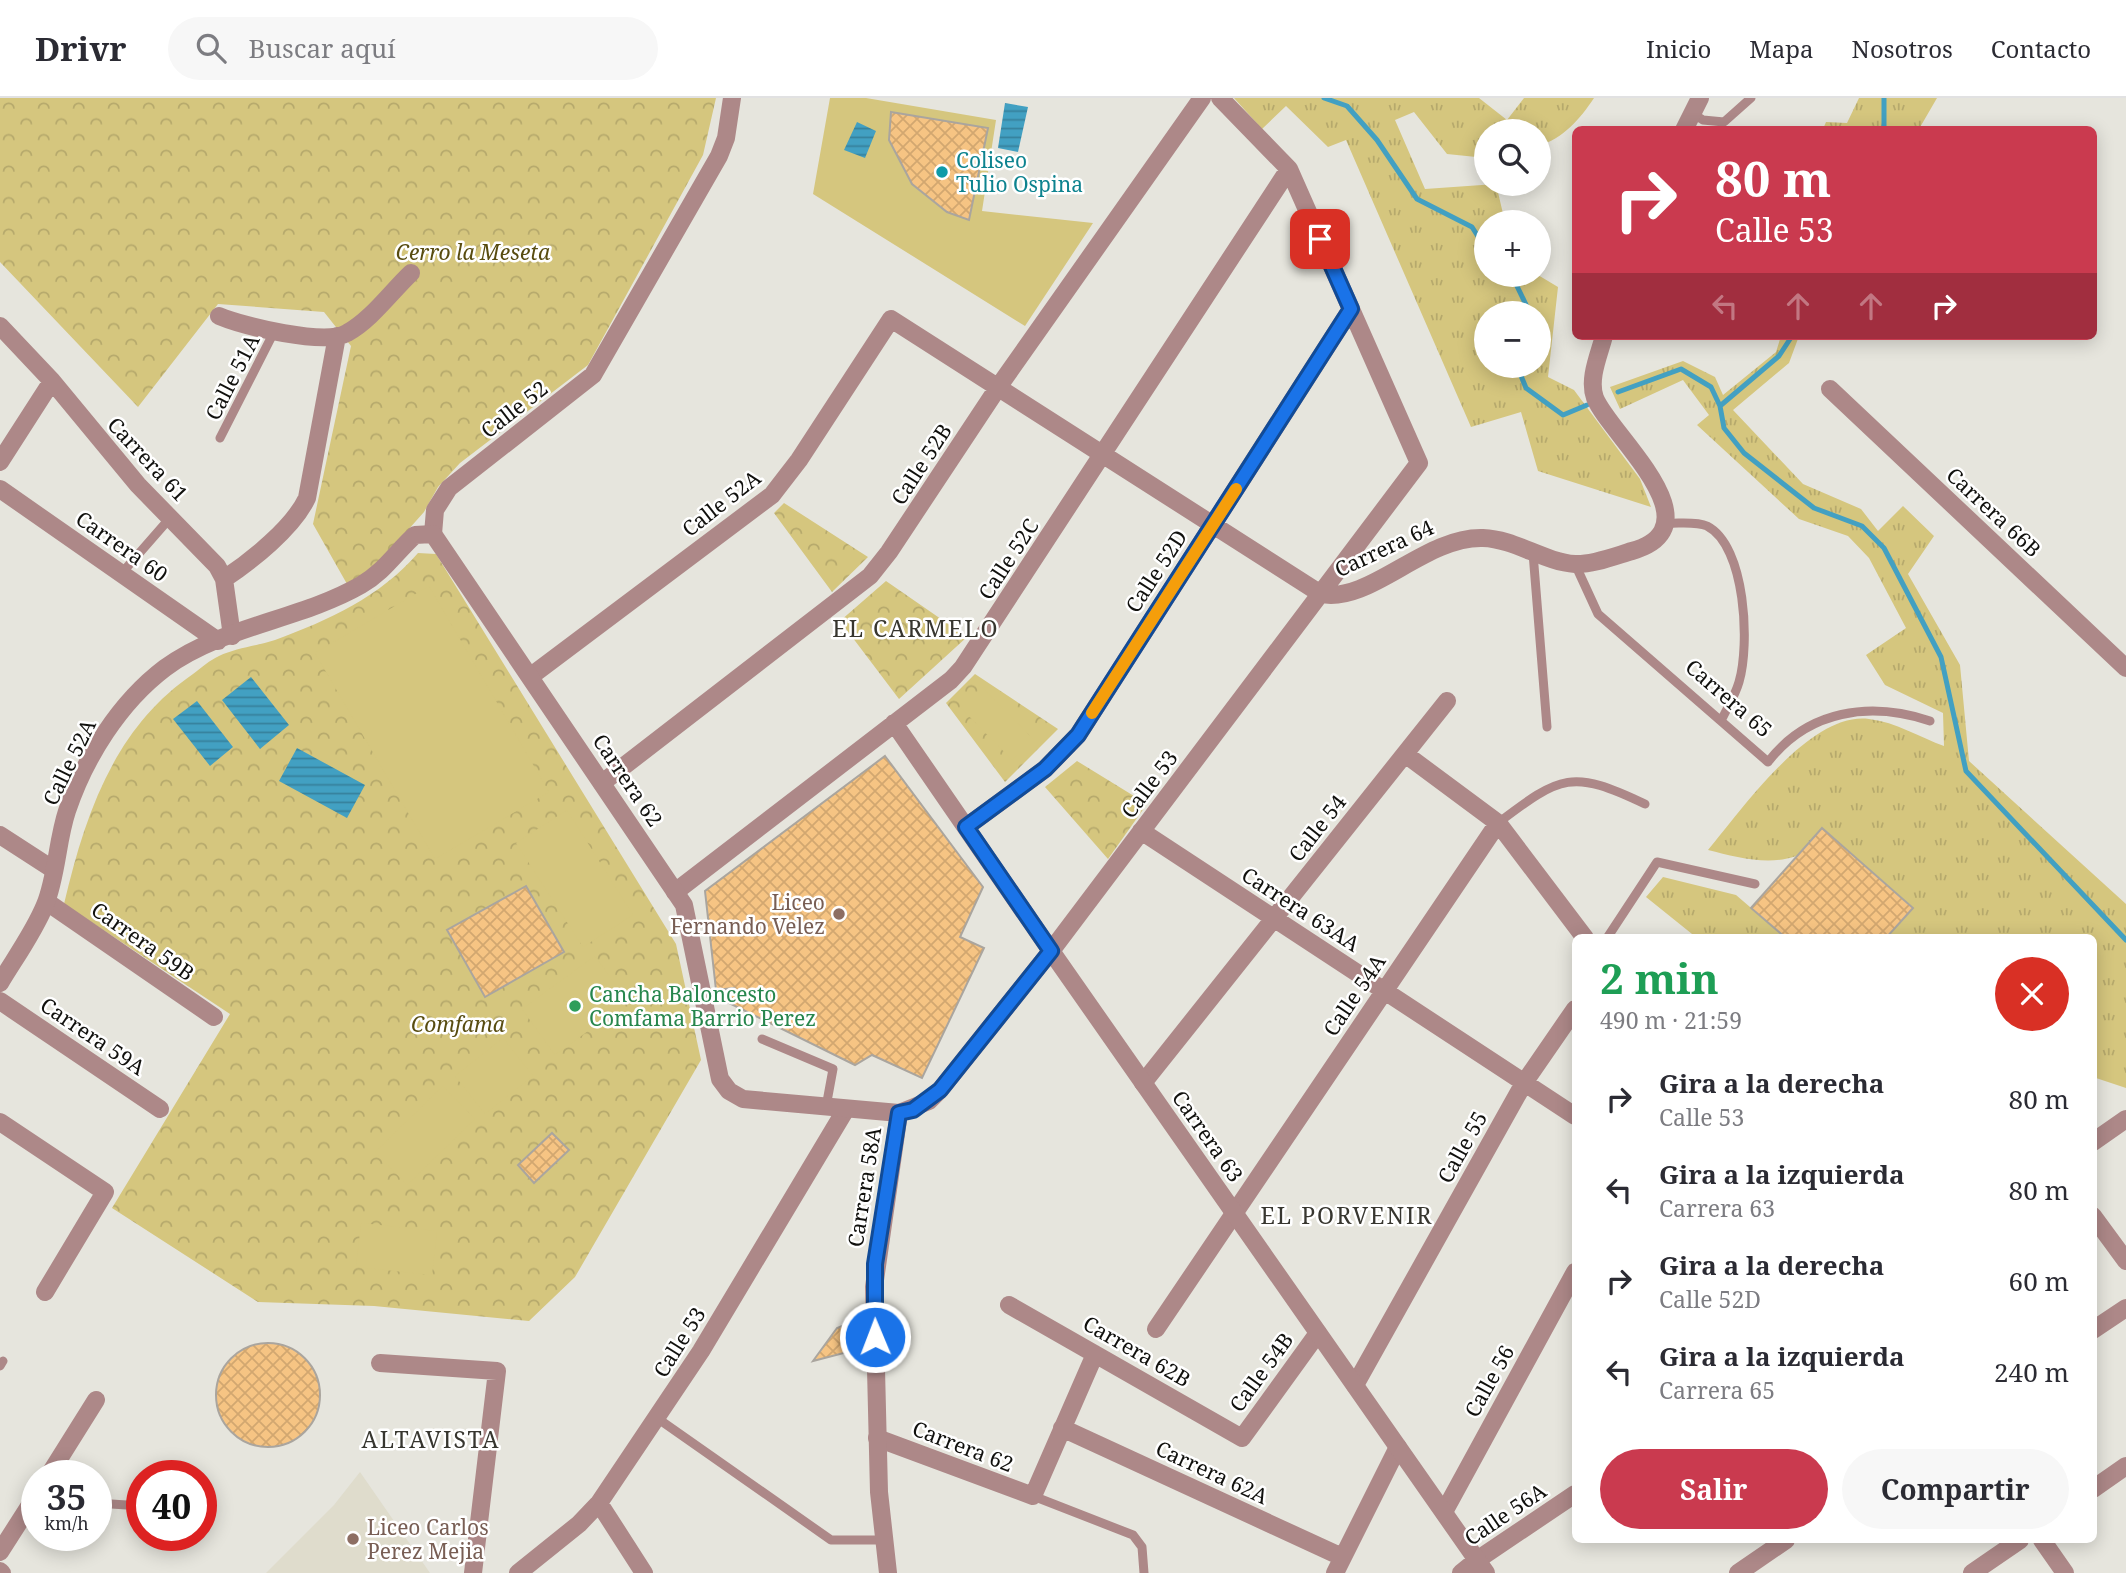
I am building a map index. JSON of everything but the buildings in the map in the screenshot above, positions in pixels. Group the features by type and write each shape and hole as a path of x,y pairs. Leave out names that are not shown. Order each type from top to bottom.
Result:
{"street":[{"name":"Calle 52","path":"433,534 435,510 449,488 593,375 707,179 726,138 732,98"},
{"path":"726,138 740,98"},
{"path":"1220,98 1289,169 1351,309"},
{"name":"Calle 52B","path":"602,783 870,576 890,552 999,386 1195,102"},
{"name":"Calle 52C","path":"675,892 951,680 963,667 1289,169"},
{"path":"219,316 242,326 274,332 337,336 356,326 411,273"},
{"name":"Calle 53","path":"899,1113 913,1110 940,1090 1051,951 1419,463 1351,309"},
{"name":"Calle 52D","path":"966,827 1045,769 1078,735 1351,309"},
{"name":"Carrera 64","path":"891,319 1321,594 1345,594 1451,542 1485,538 1575,564"},
{"name":"Calle 52A","path":"531,676 772,495 799,460 891,319"},
{"name":"Carrera 61","path":"0,326 170,518 208,554 224,579 225,639"},
{"path":"224,579 253,558 303,506 337,336"},
{"path":"1575,564 1641,548 1656,538 1665,523 1661,493 1647,466 1612,426 1595,397 1592,381 1603,340"},
{"path":"0,462 51,381"},
{"name":"Carrera 66B","path":"1830,389 2126,668"},
{"name":"Carrera 60","path":"0,489 121,573 225,639"},
{"path":"225,639 284,619 358,587 389,564 415,535 433,534"},
{"name":"Carrera 62","path":"433,534 675,892 690,921 720,1079"},
{"name":"Calle 52A","path":"0,983 47,902 67,811 96,748 114,720 164,669 190,652 225,639"},
{"name":"Calle 54","path":"1143,1083 1447,701"},
{"name":"Carrera 63","path":"894,723 1482,1567"},
{"path":"1405,754 1498,823 1582,934"},
{"name":"Calle 54A","path":"1156,1329 1498,823"},
{"name":"Carrera 63AA","path":"1141,831 1572,1114"},
{"path":"0,835 54,870"},
{"name":"Carrera 59B","path":"47,902 214,1017"},
{"name":"Carrera 59A","path":"0,1001 160,1109"},
{"name":"Calle 55","path":"1355,1385 1524,1083 1572,1013"},
{"name":"Carrera 58A","path":"720,1079 729,1091 743,1099 899,1113 875,1264 877,1438 883,1541 888,1573"},
{"name":"Calle 53","path":"518,1573 579,1524 599,1503 701,1351 846,1109"},
{"path":"2097,1139 2126,1119"},
{"path":"0,1122 105,1192 45,1292"},
{"path":"2097,1221 2126,1261"},
{"name":"Calle 56","path":"1444,1512 1572,1277"},
{"name":"Carrera 62B","path":"1009,1304 1242,1438"},
{"path":"2097,1327 2126,1307"},
{"name":"Calle 54B","path":"1242,1438 1318,1333"},
{"path":"1033,1496 1095,1354"},
{"path":"380,1363 497,1371 474,1573"},
{"path":"58,1460 96,1400"},
{"name":"Carrera 62A","path":"1062,1428 1338,1565"},
{"name":"Carrera 62","path":"877,1438 1033,1496"},
{"path":"1338,1565 1398,1447"},
{"path":"2097,1486 2126,1466"},
{"name":"Calle 56A","path":"1461,1573 1482,1567 1572,1496"},
{"path":"599,1503 644,1573"},
{"path":"0,1517 15,1528"},
{"path":"0,1552 21,1519"},
{"path":"1738,1573 1782,1543"},
{"path":"1972,1573 2016,1543"},
{"path":"2044,1543 2064,1573"}],"lane":[{"path":"1692,114 1726,126 1751,98"},
{"name":"Calle 51A","path":"220,438 274,332"},
{"path":"121,573 170,518"},
{"path":"1665,523 1704,525 1715,531 1728,548 1743,604 1746,632 1739,681 1721,721"},
{"path":"1533,551 1547,727"},
{"name":"Carrera 65","path":"1575,564 1598,614 1768,762 1781,745 1803,727 1838,715 1875,710 1930,721"},
{"name":"Calle 54A","path":"1498,823 1531,797 1570,781 1591,781 1645,804"},
{"path":"1610,934 1657,862 1755,884"},
{"path":"762,1039 833,1069 826,1107"},
{"path":"657,1418 831,1540 883,1541"},
{"path":"1033,1496 1133,1535 1142,1546 1144,1573"}],"shaded area":[{"name":"Liceo Carlos Perez Mejia","path":"360,1472 430,1573 266,1573 334,1505"}],"green space":[{"name":"Cerro la Meseta","path":"0,98 716,98 703,155 588,365 460,463 438,487 424,512 374,568 347,584 313,524 351,346 324,312 218,304 138,407 0,262"},
{"path":"830,98 866,98 996,120 982,211 1093,223 1025,326 813,194"},
{"path":"1234,98 1479,98 1506,119 1474,119 1474,157 1447,154 1414,112 1395,120 1425,189 1474,186 1474,196 1499,196 1502,210 1474,210 1474,287 1551,287 1551,283 1558,287 1551,350 1551,301 1474,301 1474,378 1550,378 1574,390 1640,479 1651,507 1538,471 1521,412 1471,427 1346,140 1328,147 1286,106 1262,129"},
{"path":"1524,98 1594,98 1570,127 1551,140 1551,119 1508,119"},
{"path":"1859,98 1937,98 1921,126 1824,126 1826,122 1847,123"},
{"path":"1780,340 1798,340 1789,363 1733,410 1803,484 1861,509 1878,531 1903,506 1934,536 1908,574 1960,665 1969,761 2126,904 2126,1088 2097,1078 2097,934 1890,934 1913,908 1822,828 1803,851 1785,859 1752,859 1708,850 1779,766 1824,730 1847,721 1869,719 1899,727 1944,746 1943,713 1885,685 1866,655 1906,628 1869,558 1848,536 1799,519 1697,425 1709,415 1683,380 1620,409 1610,387 1683,361 1715,377 1723,395 1776,352"},
{"path":"784,503 868,557 832,592 774,513"},
{"name":"Comfama","path":"418,553 436,554 676,944 701,1060 575,1277 529,1321 374,1306 258,1302 112,1208 230,1014 64,904 82,838 107,776 142,720 166,696 219,656 275,640 352,606 387,582"},
{"path":"886,581 967,637 899,699 840,621"},
{"path":"429,586 549,792 435,859 315,653"},
{"path":"975,674 1058,729 1005,782 946,703"},
{"path":"982,687 1033,739 1012,760 961,708"},
{"path":"1077,761 1147,804 1108,859 1045,787"},
{"path":"567,810 633,915 583,947 516,843"},
{"path":"1663,877 1736,895 1781,934 1692,934 1646,897"},
{"name":"Cancha Baloncesto Comfama Barrio Perez","path":"595,956 628,1002 555,1055 522,1009"},
{"path":"503,1038 533,1076 485,1114 455,1076"},
{"path":"443,1086 475,1119 407,1185 375,1152"},
{"path":"361,1223 437,1231 432,1275 356,1267"}],"water":[{"path":"1005,103 1028,107 1018,152 998,148"},
{"path":"857,122 876,131 865,158 844,150"},
{"path":"251,677 289,725 260,749 222,700"},
{"path":"197,701 233,747 210,766 173,719"},
{"path":"297,748 365,785 347,818 279,781"}],"waterway":[{"path":"1324,98 1347,106 1377,140 1417,199 1474,230"},
{"path":"1884,98 1884,126"},
{"path":"1517,287 1524,301"},
{"path":"1720,406 1779,356 1789,340"},
{"path":"1618,392 1681,369 1711,387 1720,406 1724,428 1744,453 1814,508 1862,526 1884,548 1941,657 1966,771 2126,940"},
{"path":"1522,378 1526,388 1563,415 1587,405"}],"slow traffic":[{"path":"1092,713 1236,489"}],"place":[{"name":"Coliseo Tulio Ospina","path":"942,172"},
{"name":"Liceo Fernando Velez","path":"839,914"},
{"name":"Cancha Baloncesto Comfama Barrio Perez","path":"575,1006"},
{"name":"Liceo Carlos Perez Mejia","path":"353,1539"}],"district":[{"name":"EL CARMELO","path":"916,628"},
{"name":"EL PORVENIR","path":"1347,1215"},
{"name":"ALTAVISTA","path":"431,1439"}],"route":[{"path":"875,1337 875,1264 899,1113 913,1110 929,1101 940,1090 1051,951 966,827 1045,769 1062,755 1078,735 1351,309 1320,239"}]}
